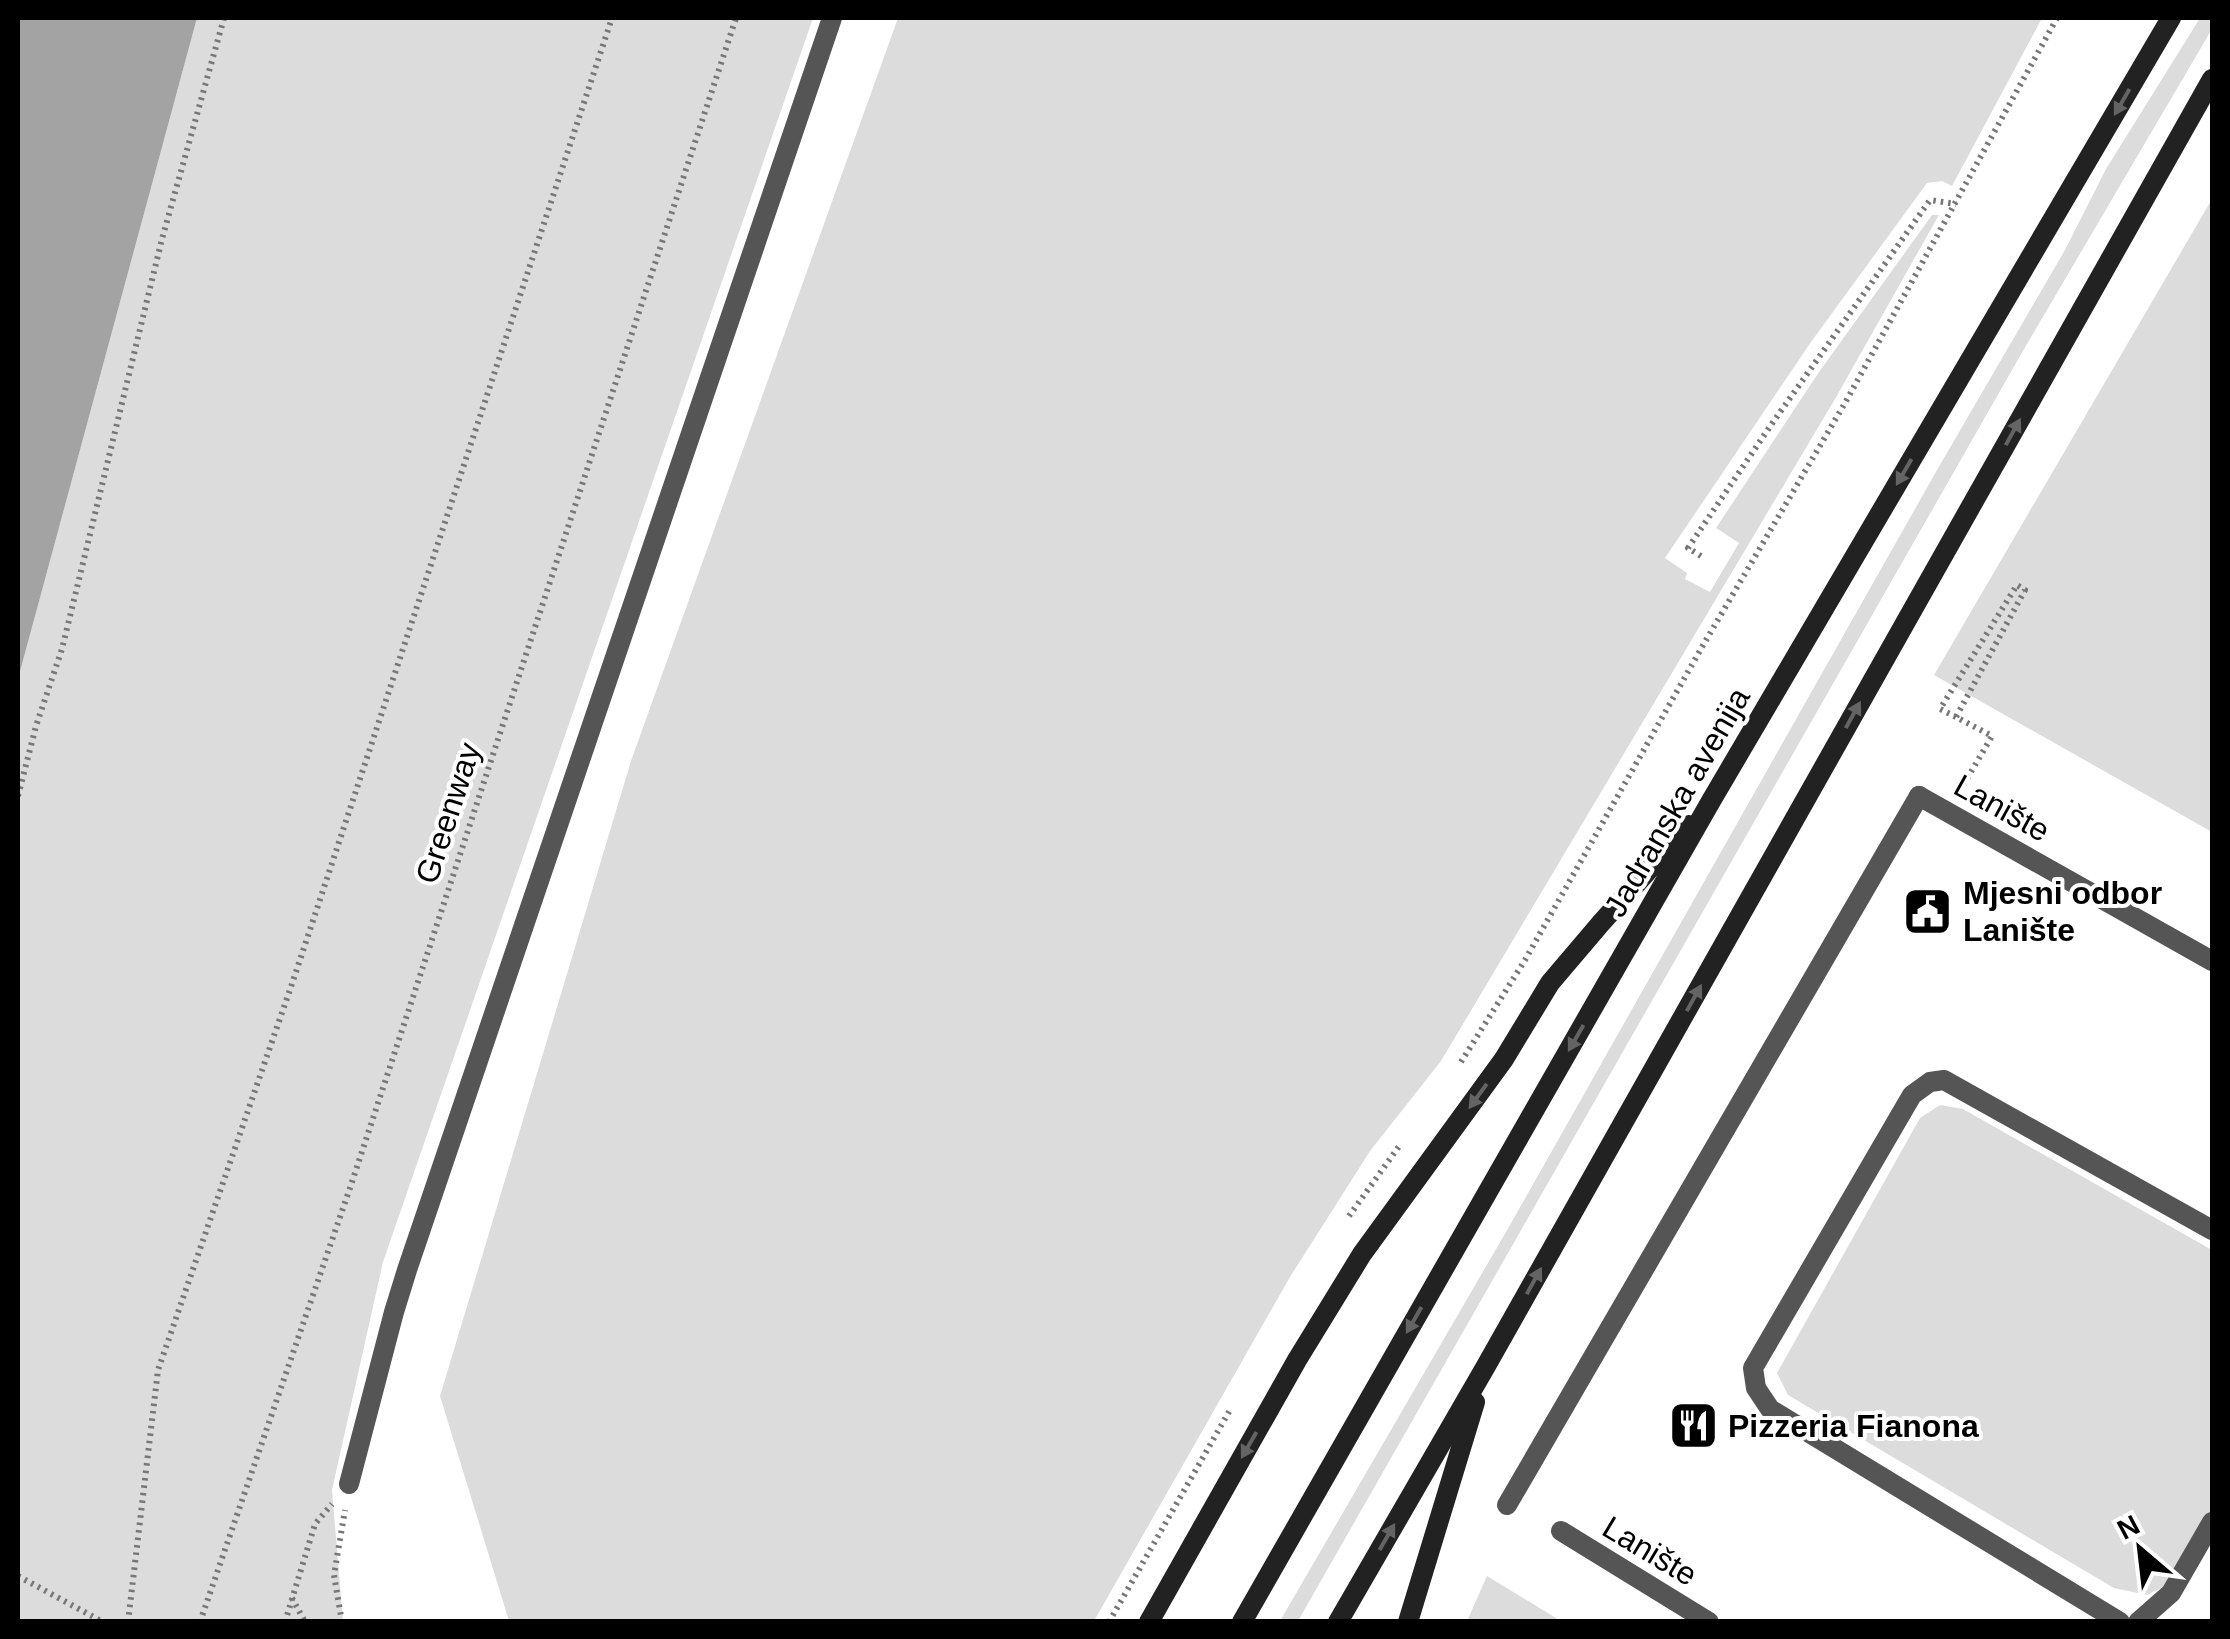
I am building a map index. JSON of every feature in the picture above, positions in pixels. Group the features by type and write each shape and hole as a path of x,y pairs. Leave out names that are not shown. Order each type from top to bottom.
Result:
{"main road":[{"name":"Jadranska avenija","path":"1242,1622 1711,801 2171,18"},
{"path":"1338,1622 2212,79"},
{"path":"2192,116 2212,95"},
{"path":"1149,1622 1297,1360 1362,1254 1493,1075 1550,983 1711,801"},
{"path":"1408,1622 1486,1366"}],"street":[{"path":"349,1484 394,1312 832,18"},
{"name":"Lanište","path":"1508,1506 1919,796 2212,962"},
{"path":"2120,1622 1770,1408 1756,1388 1753,1368 1912,1096 1930,1082 1944,1080 2212,1230"},
{"path":"2138,1622 2171,1592 2212,1522"},
{"name":"Lanište","path":"1561,1531 1709,1622"}],"path":[{"path":"18,796 62,649 162,239 224,18"},
{"path":"128,1622 158,1370 293,981 612,18"},
{"name":"Greenway","path":"200,1622 350,1188 736,18"},
{"path":"1456,1069 1525,960 1845,403 2057,18"},
{"path":"1701,556 1688,548 1930,200 1956,204"},
{"path":"1948,812 1992,736 1940,709 2017,585 2024,590 1956,717"},
{"path":"1339,1231 1400,1144"},
{"path":"1109,1622 1230,1410"},
{"path":"284,1622 315,1524 349,1484"},
{"path":"342,1622 334,1575 349,1484"},
{"path":"18,1576 102,1622"},
{"path":"292,1598 305,1622"}],"shaded area":[{"path":"18,18 197,18 18,679"},
{"path":"197,18 813,18 383,1262 332,1490 343,1621 18,1622 18,679"},
{"path":"898,18 2042,18 1952,186 1942,181 1927,183 1811,342 1665,558 1687,573 1685,579 1710,592 1739,543 1716,528 1819,372 1932,215 1939,215 1835,399 1441,1061 1370,1151 1290,1277 1094,1621 509,1621 440,1396 631,761"},
{"path":"2200,18 2212,18 2212,29 2024,349 1298,1621 1280,1621 2065,250 2106,169"},
{"path":"2212,199 2212,832 1934,675"},
{"path":"1940,1105 1963,1109 2212,1250 2212,1508 2169,1584 2147,1595 2114,1588 1788,1395 1777,1373 1920,1118"},
{"path":"1487,1576 1561,1621 1467,1621"}],"place":[{"name":"Mjesni odbor Lanište","path":"1928,911"},
{"name":"Pizzeria Fianona","path":"1693,1426"}]}
